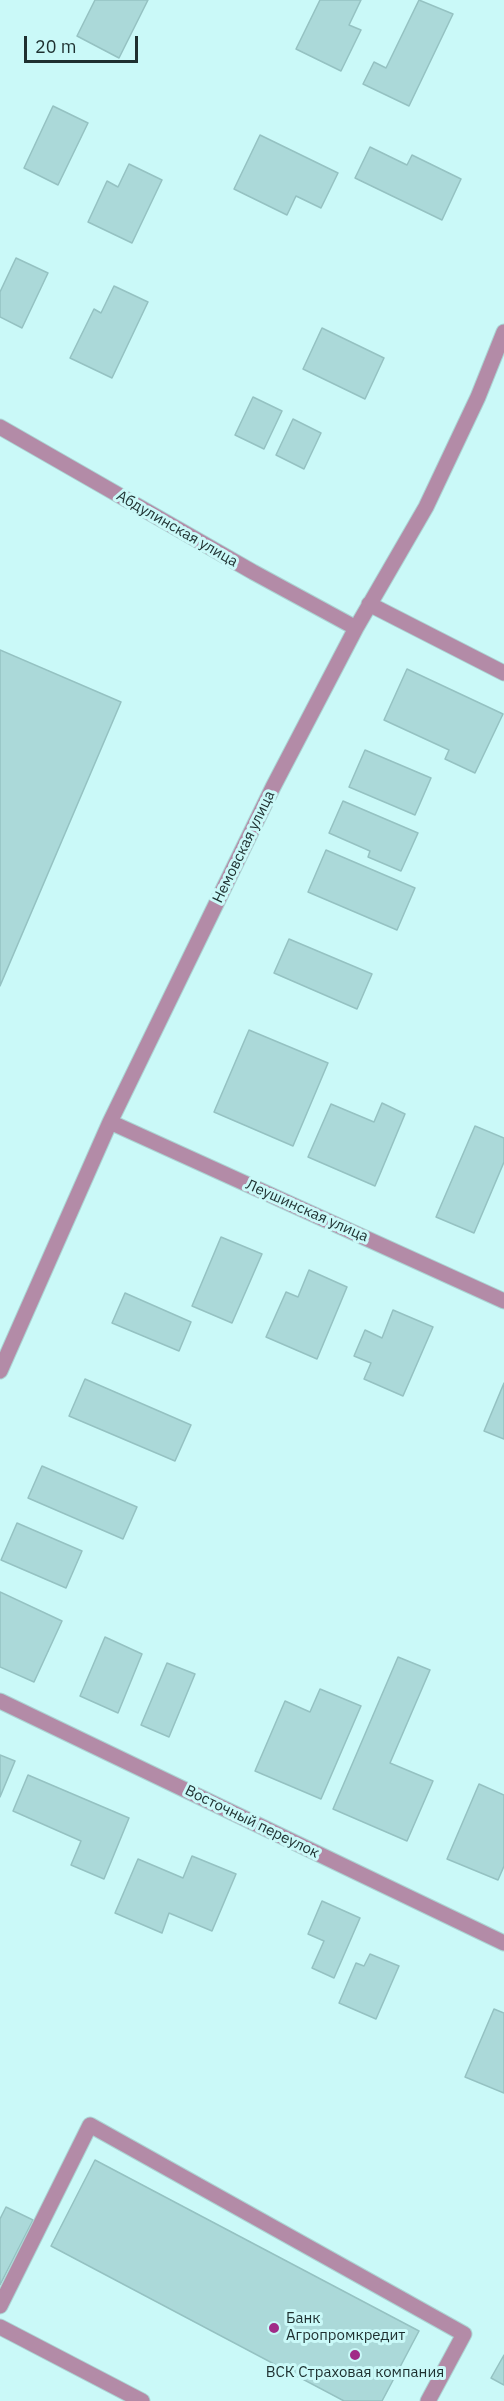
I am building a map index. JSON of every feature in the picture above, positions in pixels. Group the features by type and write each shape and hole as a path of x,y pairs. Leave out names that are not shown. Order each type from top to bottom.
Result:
{"street":[{"name":"Немовская улица","path":"0,1371 110,1122 273,787 369,604 426,507 478,397 504,332"},
{"name":"Абдулинская улица","path":"0,427 243,567 356,628"},
{"path":"369,604 504,673"},
{"name":"Леушинская улица","path":"110,1122 504,1301"},
{"name":"Восточный переулок","path":"0,1701 504,1943"},
{"path":"0,2306 90,2125 465,2334 428,2401"},
{"path":"0,2327 142,2401"}],"building":[{"path":"95,0 148,0 119,58 77,36"},
{"path":"320,0 361,0 349,25 361,30 341,71 296,49"},
{"path":"419,0 453,14 409,106 363,84 374,62 386,68"},
{"path":"53,106 88,123 58,185 24,168"},
{"path":"260,135 338,173 321,208 296,196 287,215 234,189"},
{"path":"370,147 407,165 412,155 461,179 442,220 355,178"},
{"path":"129,164 162,180 132,243 88,222 107,181 118,187"},
{"path":"16,258 48,273 22,328 0,317 0,292"},
{"path":"114,286 148,302 112,378 70,358 94,309 101,313"},
{"path":"322,328 384,358 365,399 303,369"},
{"path":"253,397 282,411 264,449 235,435"},
{"path":"293,419 321,433 304,469 276,455"},
{"path":"0,650 121,702 0,986"},
{"path":"407,669 503,714 475,773 445,759 449,750 384,720"},
{"path":"365,750 431,778 415,815 349,787"},
{"path":"343,801 418,833 401,871 368,857 370,851 329,833"},
{"path":"326,850 415,888 397,930 308,892"},
{"path":"289,939 372,974 357,1009 274,973"},
{"path":"249,1030 328,1063 293,1146 214,1112"},
{"path":"382,1103 405,1114 375,1186 308,1157 331,1104 374,1122"},
{"path":"475,1126 504,1138 504,1162 474,1233 436,1217"},
{"path":"221,1237 262,1254 232,1323 192,1306"},
{"path":"309,1270 347,1287 317,1359 266,1337 286,1292 298,1297"},
{"path":"125,1293 191,1322 179,1351 112,1323"},
{"path":"393,1310 433,1327 403,1396 364,1379 371,1363 354,1356 365,1330 382,1338"},
{"path":"85,1379 191,1425 175,1461 69,1416"},
{"path":"504,1383 504,1439 484,1431"},
{"path":"42,1466 137,1507 123,1539 28,1498"},
{"path":"17,1523 82,1551 66,1588 1,1560"},
{"path":"0,1592 62,1621 34,1682 0,1667"},
{"path":"105,1637 142,1654 118,1713 80,1696"},
{"path":"398,1657 430,1670 390,1763 433,1781 407,1841 333,1809"},
{"path":"167,1663 195,1674 169,1737 141,1725"},
{"path":"320,1689 361,1706 321,1799 255,1771 285,1701 310,1712"},
{"path":"0,1755 15,1761 0,1797"},
{"path":"28,1775 129,1818 104,1879 71,1865 81,1841 13,1811"},
{"path":"479,1784 504,1795 504,1866 498,1880 447,1859"},
{"path":"192,1856 236,1874 212,1931 169,1913 162,1933 115,1913 138,1859 183,1878"},
{"path":"322,1901 360,1918 334,1978 312,1968 324,1941 308,1934"},
{"path":"370,1954 399,1966 376,2019 339,2003 356,1963 364,1966"},
{"path":"494,2009 504,2013 504,2093 465,2077"},
{"path":"95,2160 419,2331 382,2401 344,2401 51,2246"},
{"path":"6,2207 33,2220 0,2285 0,2219"},
{"path":"504,2355 504,2385 491,2378"}],"place":[{"name":"Банк Агропромкредит","path":"274,2328"},
{"name":"ВСК Страховая компания","path":"355,2355"}]}
